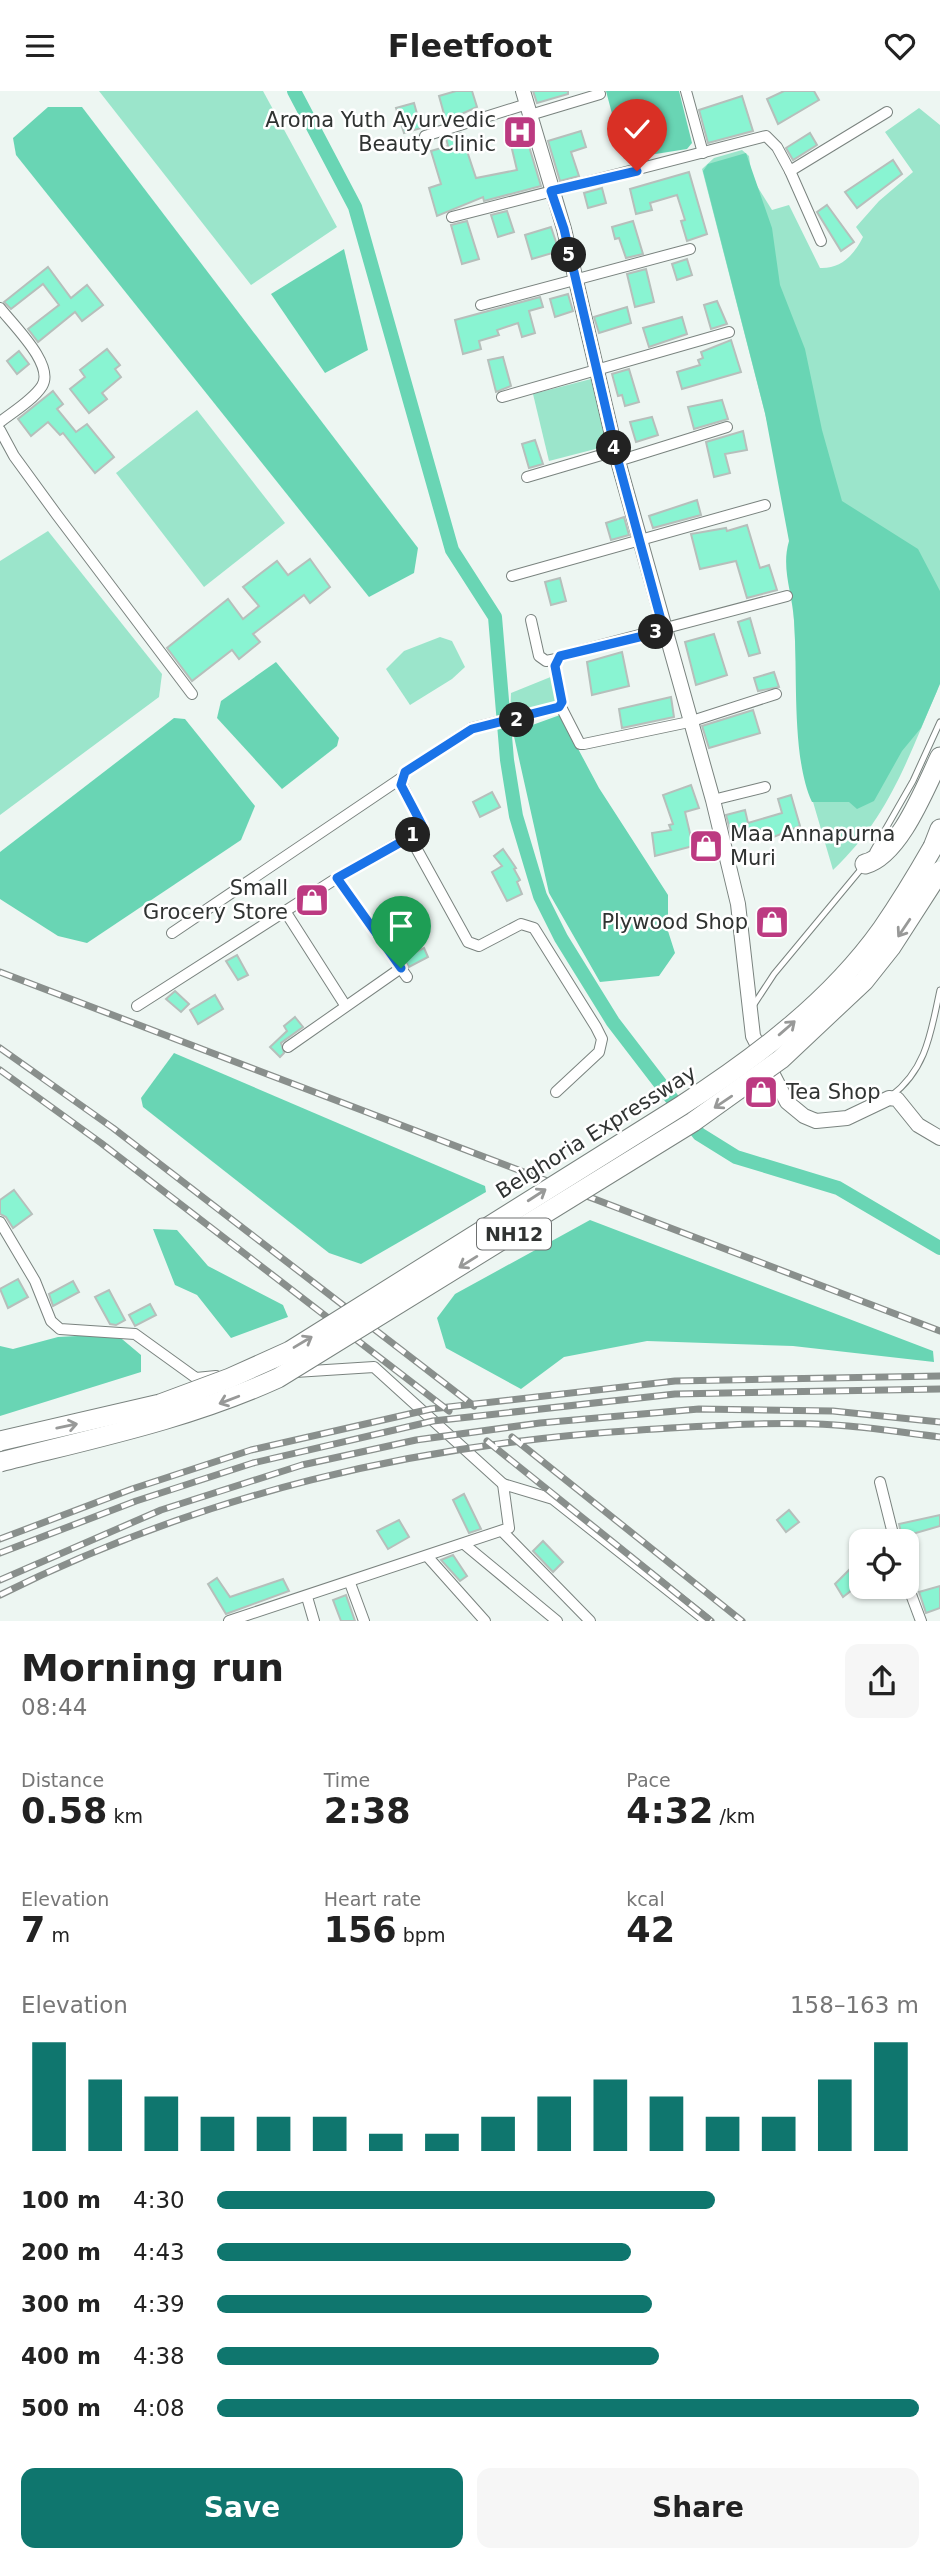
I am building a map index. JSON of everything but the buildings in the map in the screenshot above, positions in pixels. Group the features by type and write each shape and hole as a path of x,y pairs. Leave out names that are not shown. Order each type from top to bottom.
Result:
{"highway":[{"path":"865,864 883,857 895,842 940,757"},
{"name":"Belghoria Expressway","path":"0,1441 160,1404 230,1378 290,1351 681,1106 729,1075 780,1034 850,969 881,930 936,838"},
{"name":"Belghoria Expressway","path":"0,1462 162,1422 233,1398 278,1378 693,1122 781,1059 864,981 899,936 940,871"}],"street":[{"path":"686,91 703,153"},
{"path":"425,136 527,103 600,94"},
{"path":"527,103 575,279 616,456 713,800 738,904 752,1036 787,1102 804,1116 816,1121 847,1118 889,1098 903,1103 925,1130 940,1138"},
{"path":"790,171 887,112"},
{"path":"452,217 766,136 777,147 790,171 821,241"},
{"path":"481,305 690,249"},
{"path":"0,308 43,362 46,376 41,388 0,422"},
{"path":"502,397 729,332"},
{"path":"527,477 727,427"},
{"path":"0,430 43,495 192,694"},
{"path":"512,576 765,505"},
{"path":"531,620 539,656 546,661 566,653 664,631 786,596"},
{"path":"556,659 560,705 580,744 689,722 776,694"},
{"path":"172,933 402,776 409,768 463,734 492,722 516,720 560,705"},
{"path":"137,1006 337,878 410,837 420,819 401,785 402,776"},
{"path":"713,800 765,787"},
{"path":"410,837 468,942 480,946 521,924 534,928 603,1039 599,1052 556,1092"},
{"path":"288,1047 345,1005 404,973 337,878"},
{"path":"285,911 345,1005"},
{"path":"0,1222 35,1281 51,1321 60,1329 135,1334 196,1378 373,1367 503,1484 553,1499 707,1621"},
{"path":"880,1482 892,1529"},
{"path":"229,1621 265,1615 307,1597 509,1528 503,1484"},
{"path":"502,1531 590,1621"},
{"path":"464,1544 557,1621"},
{"path":"428,1556 485,1621"},
{"path":"350,1583 364,1621"},
{"path":"307,1597 314,1621"},
{"path":"913,1599 921,1621"}],"lane":[{"path":"750,1023 755,1001 766,983 865,864 895,816 940,722"},
{"path":"889,1098 919,1066 926,1049 940,990"}],"shaded area":[{"path":"99,91 263,91 337,227 251,285"},
{"path":"606,91 679,91 692,143 687,149 624,159"},
{"path":"48,107 82,107 418,548 414,573 369,597 16,155 13,138"},
{"path":"919,108 940,125 940,678 937,691 895,787 869,829 833,870 801,761 790,542 769,429 702,169 714,158 742,150 749,156 752,178 772,210 789,205 820,268 828,268 851,255 863,237 856,227 879,201 913,172 885,132"},
{"path":"746,153 772,228 780,285 805,349 822,430 842,501 918,549 940,591 940,684 921,728 902,751 874,801 857,809 849,802 812,802 801,762 794,620 786,561 789,541 765,413 703,171 708,164"},
{"path":"344,249 368,350 325,373 271,294"},
{"path":"591,379 607,446 549,461 533,394"},
{"path":"197,410 285,523 204,587 116,473"},
{"path":"48,531 162,674 159,697 0,815 0,561"},
{"path":"440,637 452,641 465,667 452,679 410,705 386,669 404,651"},
{"path":"276,662 339,738 337,746 282,789 217,718 221,701"},
{"path":"553,676 557,702 510,717 511,693"},
{"path":"560,715 599,788 668,895 668,931 675,953 659,976 600,982 549,893 513,732"},
{"path":"174,718 185,719 255,806 241,840 87,943 58,936 0,899 0,852"},
{"path":"174,1053 485,1186 486,1192 361,1264 329,1253 143,1107 141,1098"},
{"path":"590,1220 933,1351 934,1362 793,1346 647,1341 564,1357 521,1389 446,1348 437,1318 455,1294"},
{"path":"153,1229 177,1230 208,1266 283,1305 288,1317 231,1338 197,1295 175,1285"},
{"path":"116,1334 141,1355 141,1372 0,1416 0,1346 13,1349 58,1337"}],"waterway":[{"path":"294,91 355,207 452,550 495,617 507,760 516,816 540,896 561,938 613,1022 699,1134 736,1157 838,1188 940,1248"}],"railway":[{"path":"0,972 940,1331"},
{"path":"0,1048 113,1128 474,1406"},
{"path":"0,1070 101,1143 449,1411"},
{"path":"0,1539 132,1489 251,1450 431,1409 675,1381 940,1376"},
{"path":"0,1553 136,1501 253,1463 433,1421 675,1394 940,1389"},
{"path":"0,1580 161,1510 302,1465 416,1440 540,1423 699,1409 833,1411 940,1422"},
{"path":"0,1595 77,1559 232,1502 311,1480 473,1447 640,1430 762,1424 848,1426 940,1437"},
{"path":"512,1437 742,1621"},
{"path":"487,1441 711,1621"}],"place":[{"name":"Aroma Yuth Ayurvedic Beauty Clinic","path":"520,132"},
{"name":"Maa Annapurna Muri","path":"706,846"},
{"name":"Small Grocery Store","path":"312,900"},
{"name":"Plywood Shop","path":"772,922"},
{"name":"Tea Shop","path":"761,1092"}],"route":[{"path":"401,968 337,878 410,837 422,825 401,785 405,772 472,729 559,707 562,702 555,666 556,659 560,656 664,631 595,372 564,229 551,191 637,171"}]}
